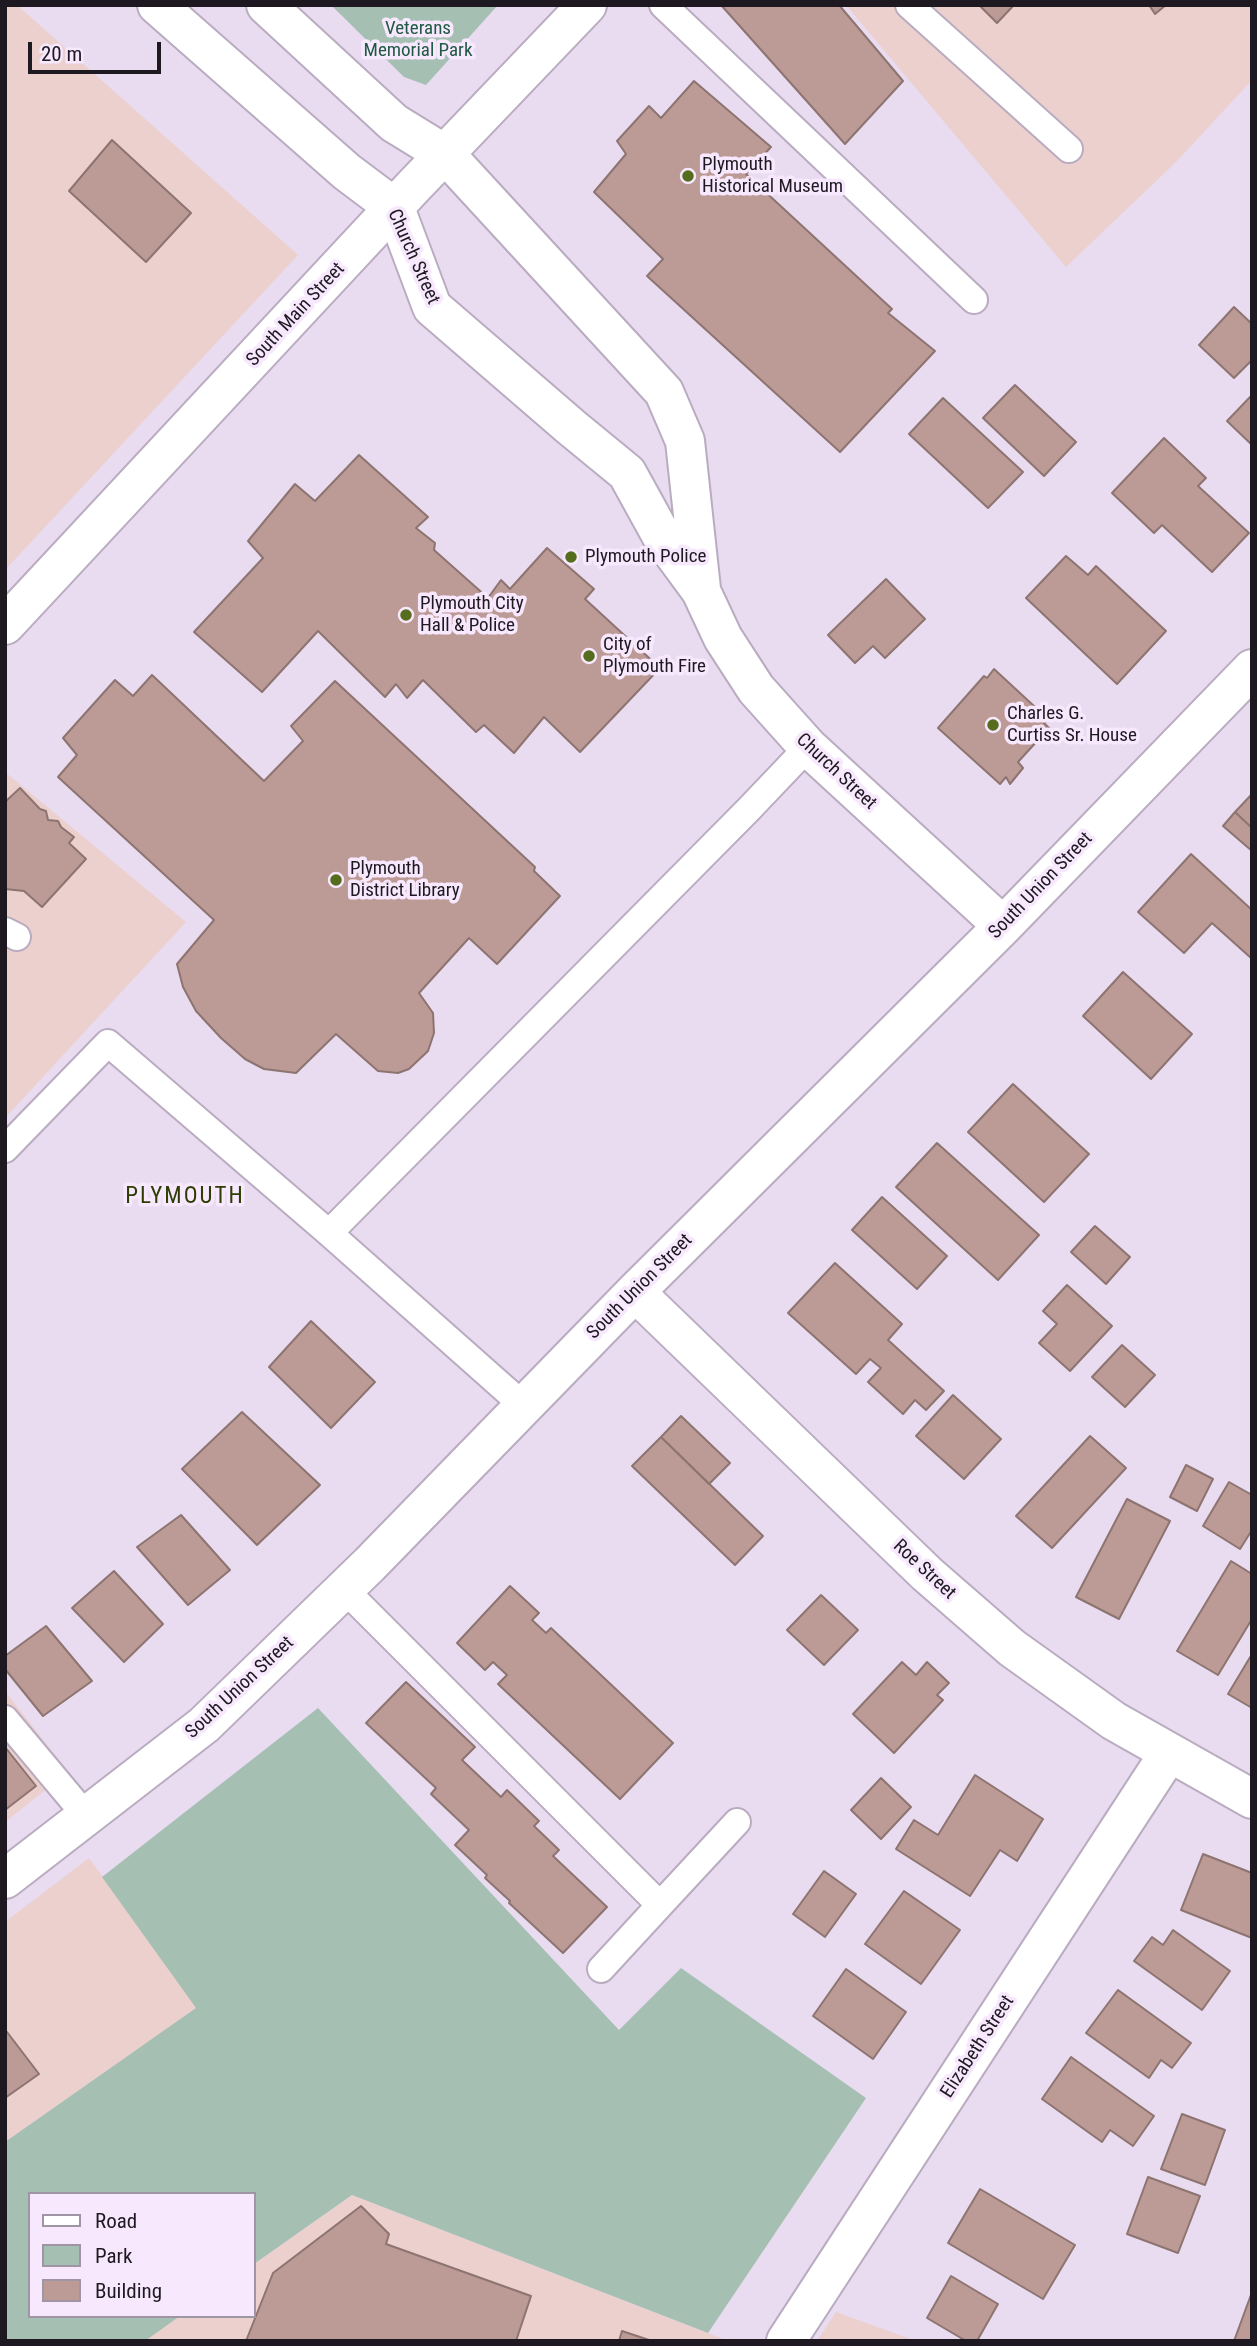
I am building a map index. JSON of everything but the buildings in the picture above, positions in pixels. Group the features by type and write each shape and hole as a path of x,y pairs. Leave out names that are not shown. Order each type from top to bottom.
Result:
{"street":[{"name":"Church Street","path":"157,5 347,172 395,208 432,307 627,473 665,542 701,591 723,638 756,690 808,747 1003,926"},
{"name":"Church Street","path":"267,5 394,122 446,155 664,392 685,442 701,591"},
{"name":"South Main Street","path":"5,625 587,5"},
{"name":"South Union Street","path":"5,1879 204,1726 344,1589 635,1292 1003,926 1252,669"},
{"name":"Roe Street","path":"635,1292 927,1574 1003,1640 1114,1721 1252,1799"},
{"name":"Elizabeth Street","path":"786,2341 1169,1753"}],"lane":[{"path":"663,5 974,300"},
{"path":"909,5 1069,149"},
{"path":"329,1233 808,747"},
{"path":"5,1149 108,1043 329,1233 524,1406"},
{"path":"344,1589 660,1905"},
{"path":"5,1719 87,1817"},
{"path":"601,1969 737,1822"}],"shaded area":[{"path":"5,5 17,5 298,255 5,570"},
{"path":"846,5 1252,5 1252,80 1176,162 1066,267"},
{"path":"5,772 186,922 5,1118"},
{"path":"5,1691 68,1772 5,1822"},
{"path":"89,1858 197,2008 5,2142 5,1922"},
{"path":"352,2195 728,2341 145,2341 177,2318 256,2318 256,2263"},
{"path":"836,2312 916,2341 817,2341"}],"green space":[{"name":"Veterans Memorial Park","path":"331,5 498,5 426,85 404,77"},
{"path":"318,1708 619,2030 681,1968 866,2098 708,2333 352,2195 256,2263 256,2192 28,2192 28,2318 177,2318 145,2341 5,2341 5,2142 196,2008 102,1877"}],"place":[{"name":"Plymouth Historical Museum","path":"688,176"},
{"name":"Plymouth Police","path":"571,557"},
{"name":"Plymouth City Hall & Police","path":"406,615"},
{"name":"City of Plymouth Fire","path":"589,656"},
{"name":"Charles G. Curtiss Sr. House","path":"993,725"},
{"name":"Plymouth District Library","path":"336,880"}],"district":[{"name":"PLYMOUTH","path":"185,1197"}]}
